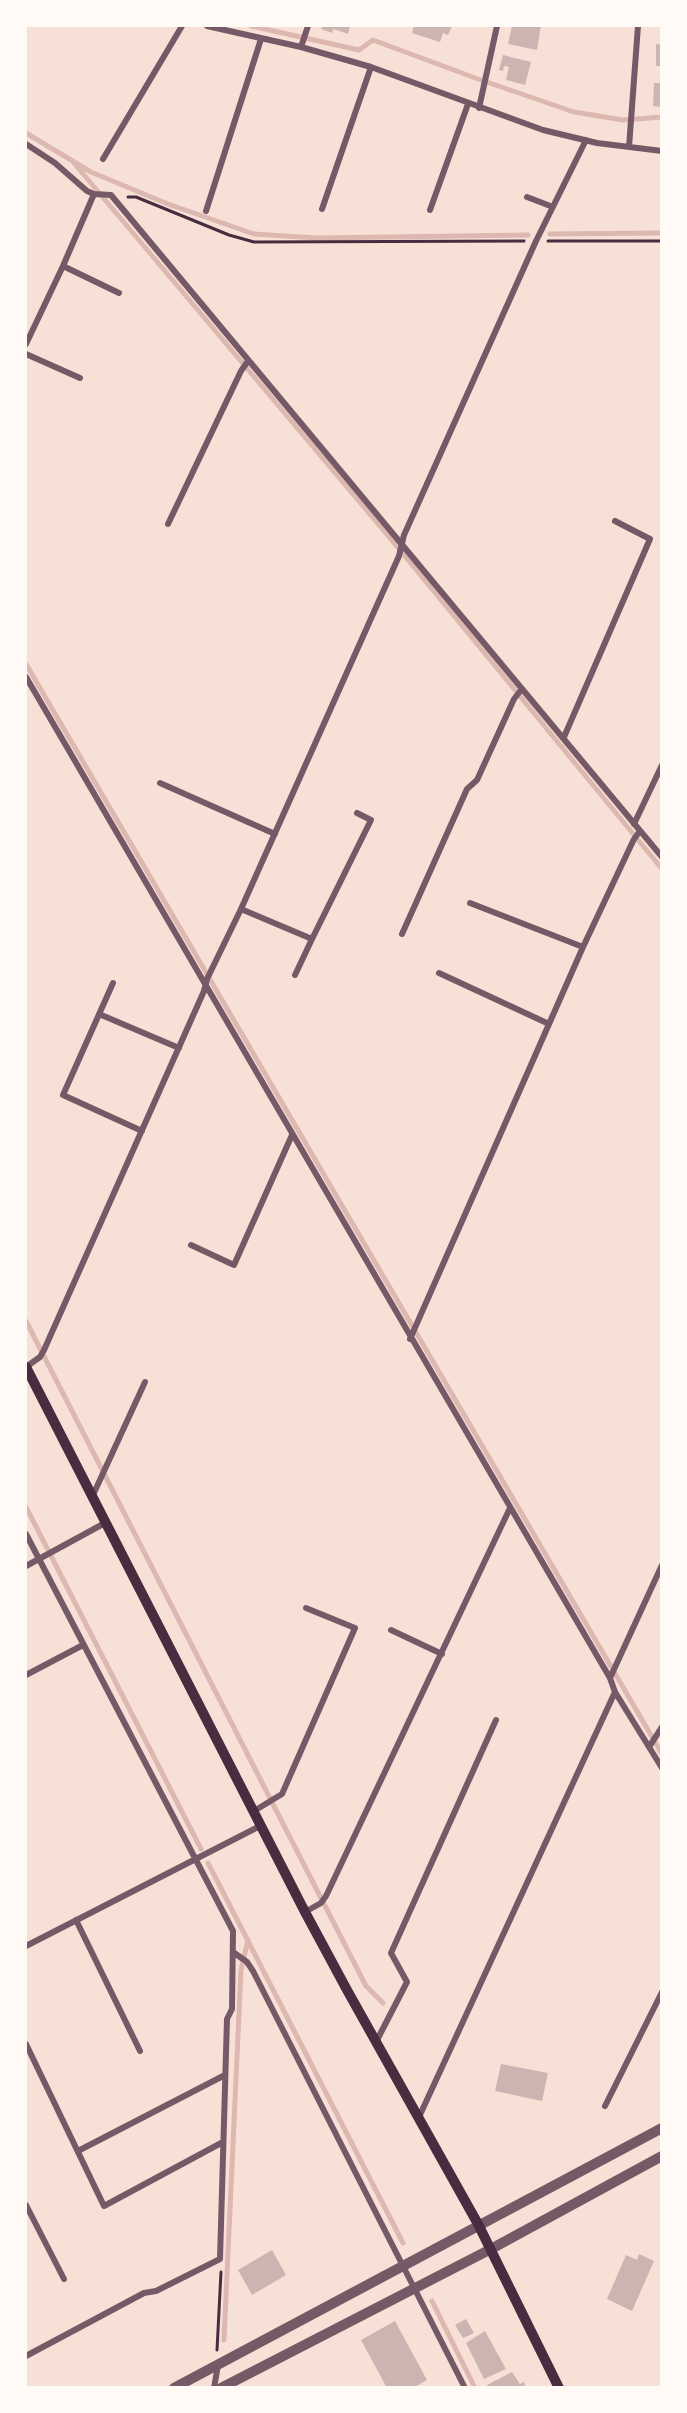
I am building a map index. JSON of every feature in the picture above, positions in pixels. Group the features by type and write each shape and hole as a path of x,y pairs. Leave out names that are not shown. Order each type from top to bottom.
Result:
{"main road":[{"path":"26,1367 305,1911 478,2224 559,2388"}],"street":[{"path":"103,159 182,26"},
{"path":"207,26 261,39 303,40 468,104 543,130 586,140 662,151"},
{"path":"303,40 308,26"},
{"path":"479,108 497,26"},
{"path":"629,147 638,26"},
{"path":"206,212 261,39"},
{"path":"322,209 371,67"},
{"path":"430,210 468,104"},
{"path":"26,1367 40,1357 44,1350 207,980 275,834 399,555 404,535 536,241 586,140"},
{"path":"26,144 98,194 111,195 520,691 564,737 634,824 637,834 662,857"},
{"path":"26,344 98,194"},
{"path":"527,196 553,207"},
{"path":"63,267 119,293"},
{"path":"26,354 80,378"},
{"path":"168,524 247,362"},
{"path":"564,737 650,539 615,521"},
{"path":"26,677 207,980 292,1135 611,1676 615,1692 651,1745 662,1767"},
{"path":"402,934 467,789 477,780 514,699 520,691"},
{"path":"634,824 662,765"},
{"path":"160,783 275,834"},
{"path":"295,975 371,820 357,813"},
{"path":"412,1336 583,947 637,834"},
{"path":"470,903 583,947"},
{"path":"241,909 312,939"},
{"path":"439,973 549,1024"},
{"path":"113,983 63,1095 142,1131"},
{"path":"99,1014 179,1048"},
{"path":"191,1245 234,1265 292,1135"},
{"path":"92,1497 145,1382"},
{"path":"305,1911 321,1903 326,1896 510,1508"},
{"path":"26,1566 105,1523"},
{"path":"26,1534 41,1558 83,1645 233,1931 236,1953 232,2009 227,2019 220,2259 156,2292 144,2293 26,2356"},
{"path":"611,1676 661,1568"},
{"path":"254,1810 282,1794 355,1628 306,1608"},
{"path":"391,1630 442,1654"},
{"path":"26,1675 83,1645"},
{"path":"419,2118 615,1692"},
{"path":"376,2042 407,1982 391,1953 496,1720"},
{"path":"651,1745 662,1727"},
{"path":"26,1946 262,1825"},
{"path":"76,1920 140,2051"},
{"path":"236,1953 247,1962 465,2388"},
{"path":"605,2106 662,1992"},
{"path":"26,2044 104,2206 223,2142"},
{"path":"78,2151 225,2075"},
{"path":"174,2388 662,2128"},
{"path":"221,2388 491,2249 662,2156"},
{"path":"26,2205 64,2279"},
{"path":"214,2388 218,2364"}],"path":[{"path":"111,195 136,197 230,235 254,242 662,241"},
{"path":"217,2351 220,2259"}],"building":[{"path":"323,26 350,26 348,34 333,29 332,33 321,29"},
{"path":"414,26 452,26 448,35 443,33 440,42 412,33"},
{"path":"512,26 541,26 537,50 508,44"},
{"path":"656,44 662,45 662,66 656,66"},
{"path":"503,55 531,62 525,85 506,80 509,67 504,66 503,71 499,70"},
{"path":"654,83 662,83 662,107 653,106"},
{"path":"501,2064 548,2073 542,2101 495,2091"},
{"path":"272,2250 286,2275 252,2295 238,2270"},
{"path":"639,2254 654,2261 632,2311 607,2299 626,2255 637,2260"},
{"path":"466,2319 474,2333 463,2338 455,2325"},
{"path":"395,2321 427,2380 413,2388 387,2388 361,2340"},
{"path":"485,2331 506,2369 484,2379 466,2343"},
{"path":"512,2372 520,2384 524,2382 526,2388 489,2388 487,2385"}],"waterway":[{"path":"251,26 359,50 373,40 574,112 623,120 662,117"},
{"path":"26,133 91,172 168,204 254,234 317,238 528,235"},
{"path":"74,163 395,544 662,869"},
{"path":"550,234 662,233"},
{"path":"26,664 662,1754"},
{"path":"26,1321 366,1986 383,2003"},
{"path":"26,1507 201,1849"},
{"path":"208,1863 403,2243"},
{"path":"224,2340 241,1970 248,1940"},
{"path":"432,2301 475,2388"}]}
